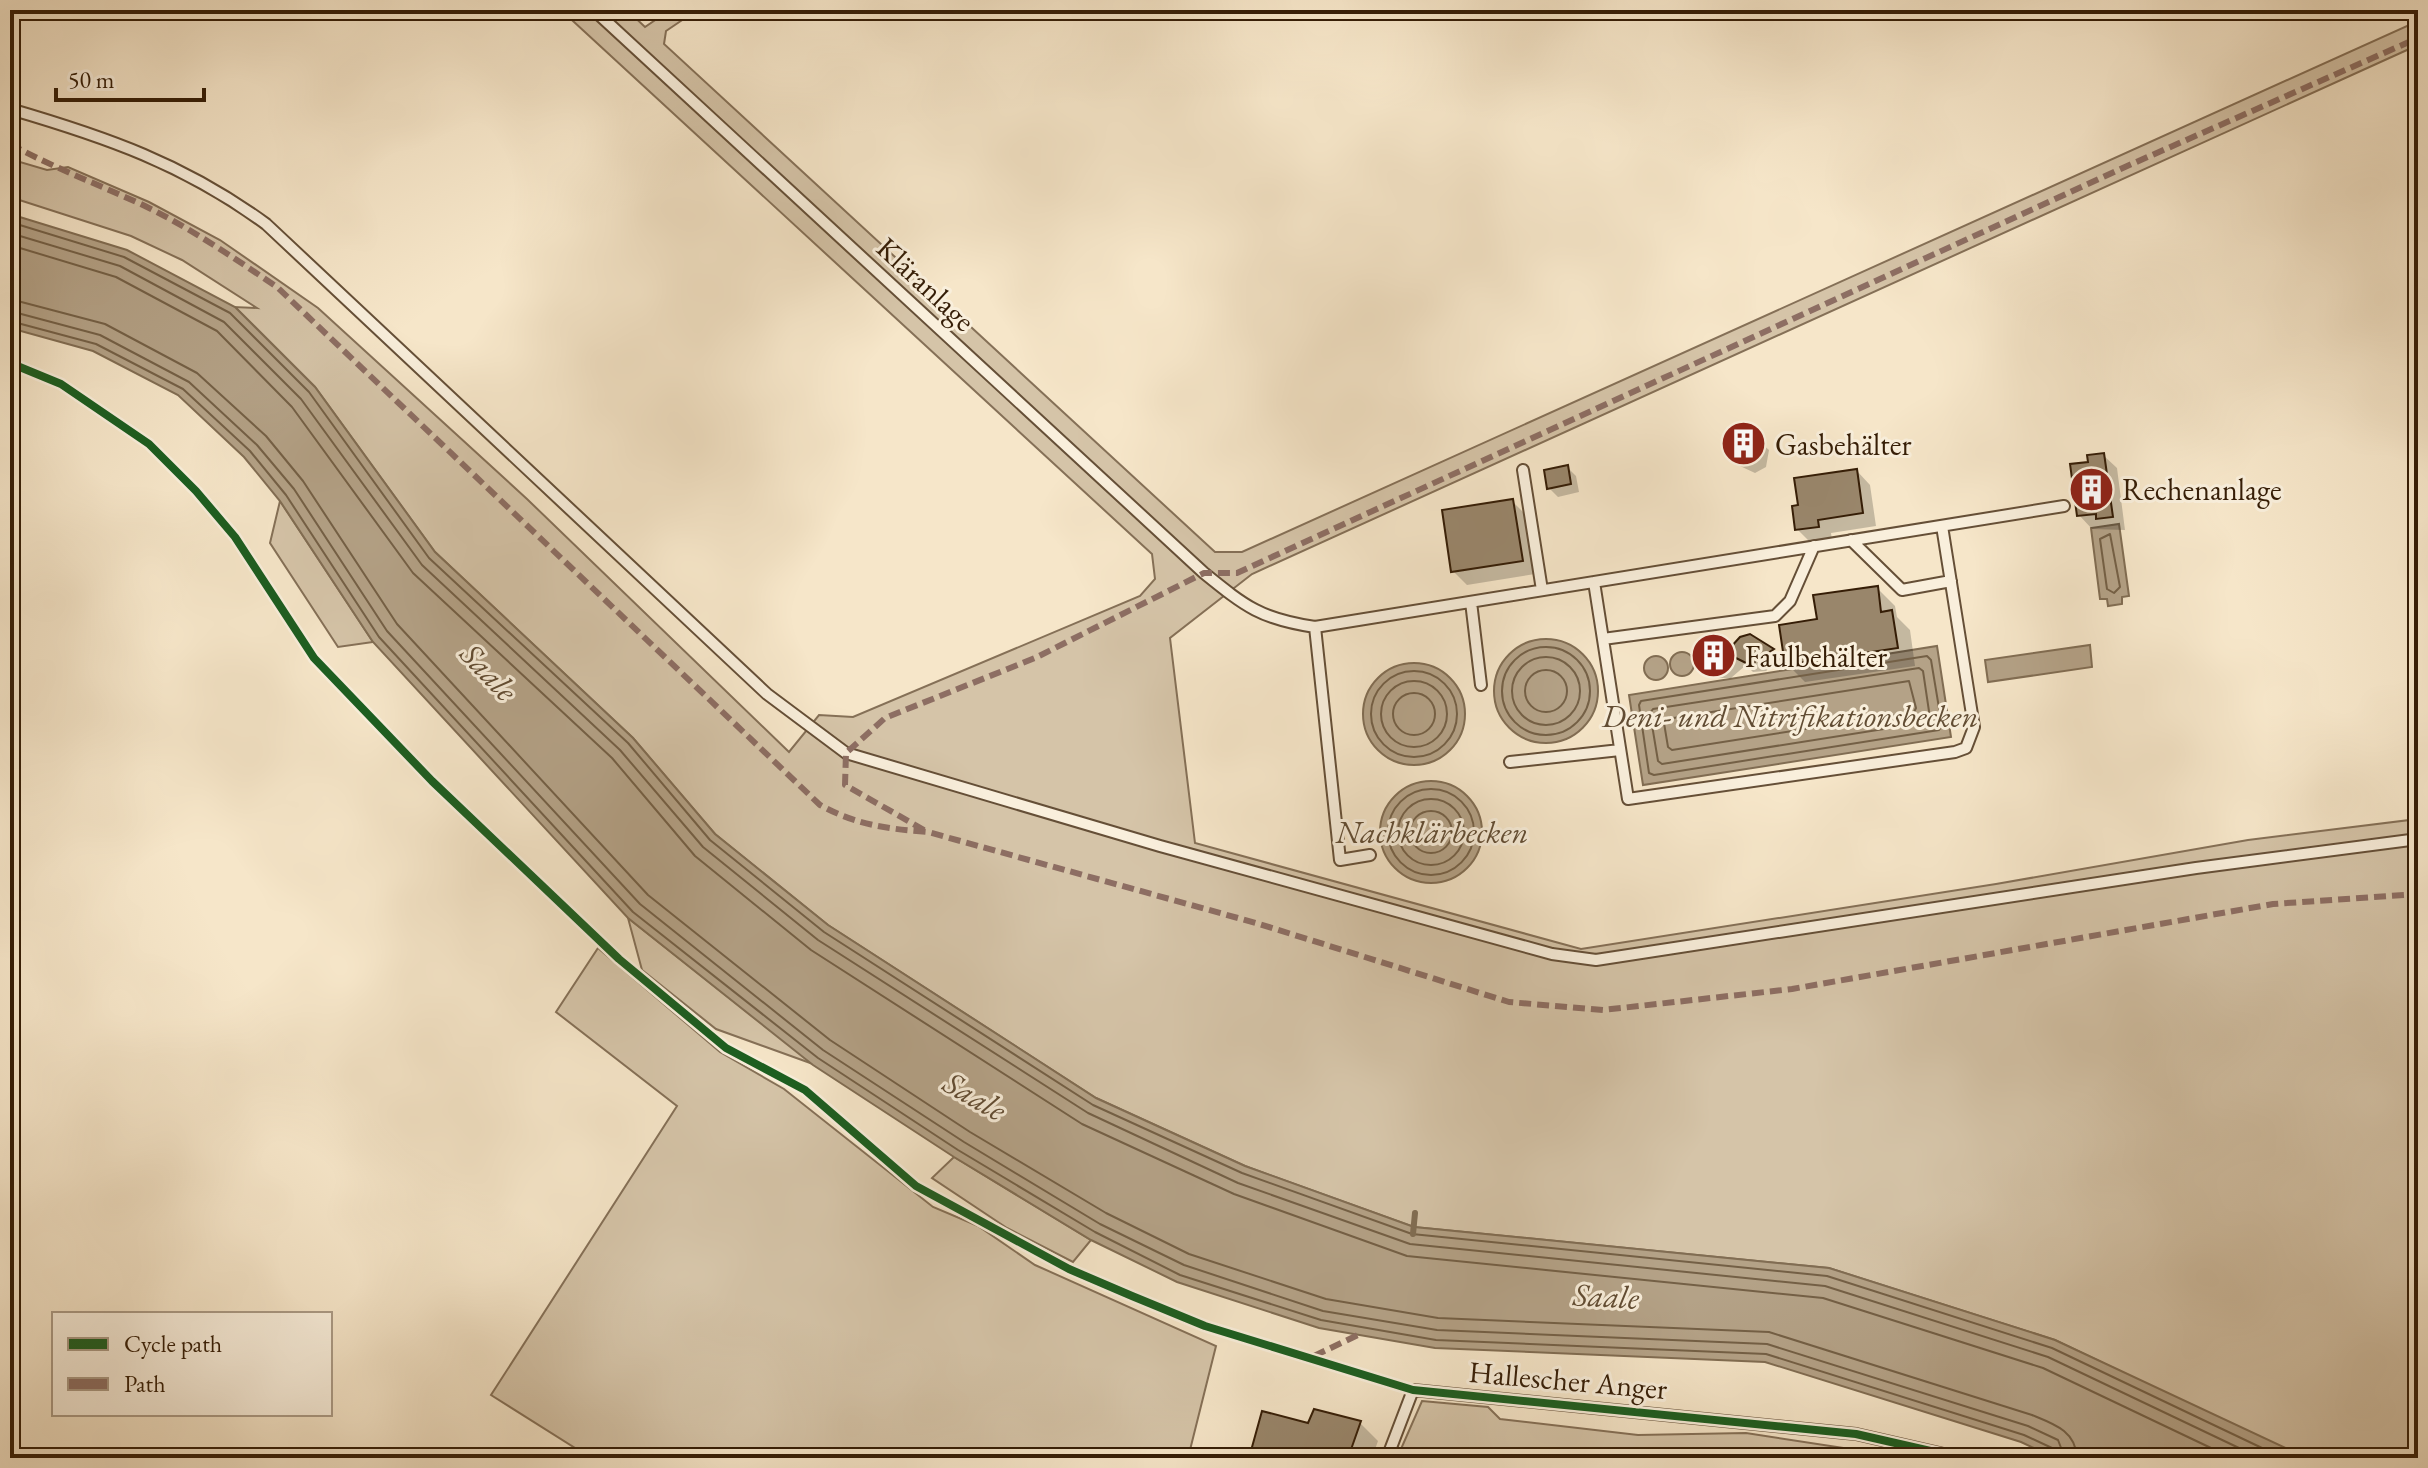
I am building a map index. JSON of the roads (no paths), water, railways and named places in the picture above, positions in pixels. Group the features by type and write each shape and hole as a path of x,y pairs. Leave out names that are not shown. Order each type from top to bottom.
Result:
{"lane":[{"name":"Kläranlage","path":"594,10 1228,593 1256,613 1315,627"},
{"path":"10,109 103,136 146,153 196,178 266,224 767,694 846,753 1552,954 1596,960 2196,868 2418,839"},
{"path":"1523,470 1542,590"},
{"path":"1370,855 1340,860 1315,627 2064,506"},
{"path":"1594,582 1628,799 1966,748 1974,727 1942,526"},
{"path":"1851,540 1902,590 1951,581"},
{"path":"1603,639 1775,616 1790,601 1814,546"},
{"path":"1471,602 1481,685"},
{"path":"1510,762 1620,750"},
{"name":"Hallescher Anger","path":"1387,1458 1413,1390 1856,1434 1961,1458"}],"water":[{"name":"Saale","path":"10,214 127,250 235,307 315,387 435,552 633,738 715,834 828,925 1096,1098 1245,1166 1414,1227 1829,1268 2055,1340 2307,1458 2055,1458 2021,1442 1765,1362 1435,1348 1319,1328 1177,1282 1091,1240 954,1157 813,1065 628,918 373,642 280,501 244,457 178,395 93,351 10,328"},
{"path":"2119,524 2129,596 2122,597 2122,604 2108,606 2107,599 2100,599 2091,528"},
{"path":"1546,639 1566,643 1589,662 1598,691 1594,711 1575,734 1546,743 1526,739 1503,720 1494,691 1498,671 1517,648"},
{"path":"2090,645 2092,667 1988,682 1985,660"},
{"name":"Deni- und Nitrifikationsbecken","path":"1937,646 1951,737 1643,785 1629,695"},
{"path":"1682,652 1693,659 1694,664 1687,675 1682,676 1671,669 1670,664 1677,653"},
{"path":"1656,656 1667,663 1668,668 1661,679 1656,680 1645,673 1644,668 1651,657"},
{"name":"Nachklärbecken","path":"1414,663 1434,667 1450,678 1461,694 1465,714 1461,734 1450,750 1434,761 1414,765 1394,761 1378,750 1367,734 1363,714 1367,694 1378,678 1394,667"},
{"name":"Nachklärbecken","path":"1431,781 1460,789 1474,803 1482,832 1474,861 1460,875 1431,883 1402,875 1388,861 1380,832 1388,803 1402,789"}],"waterway":[{"path":"1413,1234 1415,1213"}],"place":[{"name":"Gasbehälter","path":"1744,444"},
{"name":"Rechenanlage","path":"2091,489"},
{"name":"Faulbehälter","path":"1714,656"}]}
